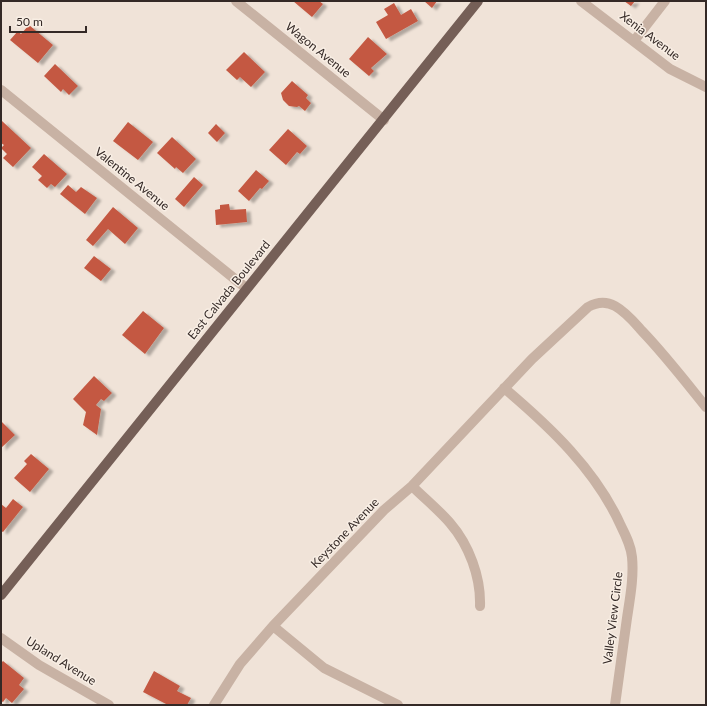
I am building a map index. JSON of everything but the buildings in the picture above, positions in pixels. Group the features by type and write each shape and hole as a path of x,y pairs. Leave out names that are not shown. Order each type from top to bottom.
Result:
{"main road":[{"name":"East Calvada Boulevard","path":"1,595 246,288 384,120 478,1"}],"street":[{"name":"Wagon Avenue","path":"236,1 384,120"},
{"name":"Xenia Avenue","path":"581,1 670,69 706,87"},
{"path":"634,41 666,1"},
{"name":"Valentine Avenue","path":"1,90 246,288"},
{"name":"Keystone Avenue","path":"214,705 240,664 273,626 384,510 412,486 532,359 588,307 595,303 605,302 615,306 627,315 655,345 706,407"},
{"name":"Valley View Circle","path":"504,388 535,414 571,451 597,482 612,506 629,543 632,556 632,579 615,705"},
{"path":"412,486 450,522 462,539 479,583 480,606"},
{"path":"273,626 324,668 398,705"},
{"name":"Upland Avenue","path":"1,638 39,665 109,705"}]}
